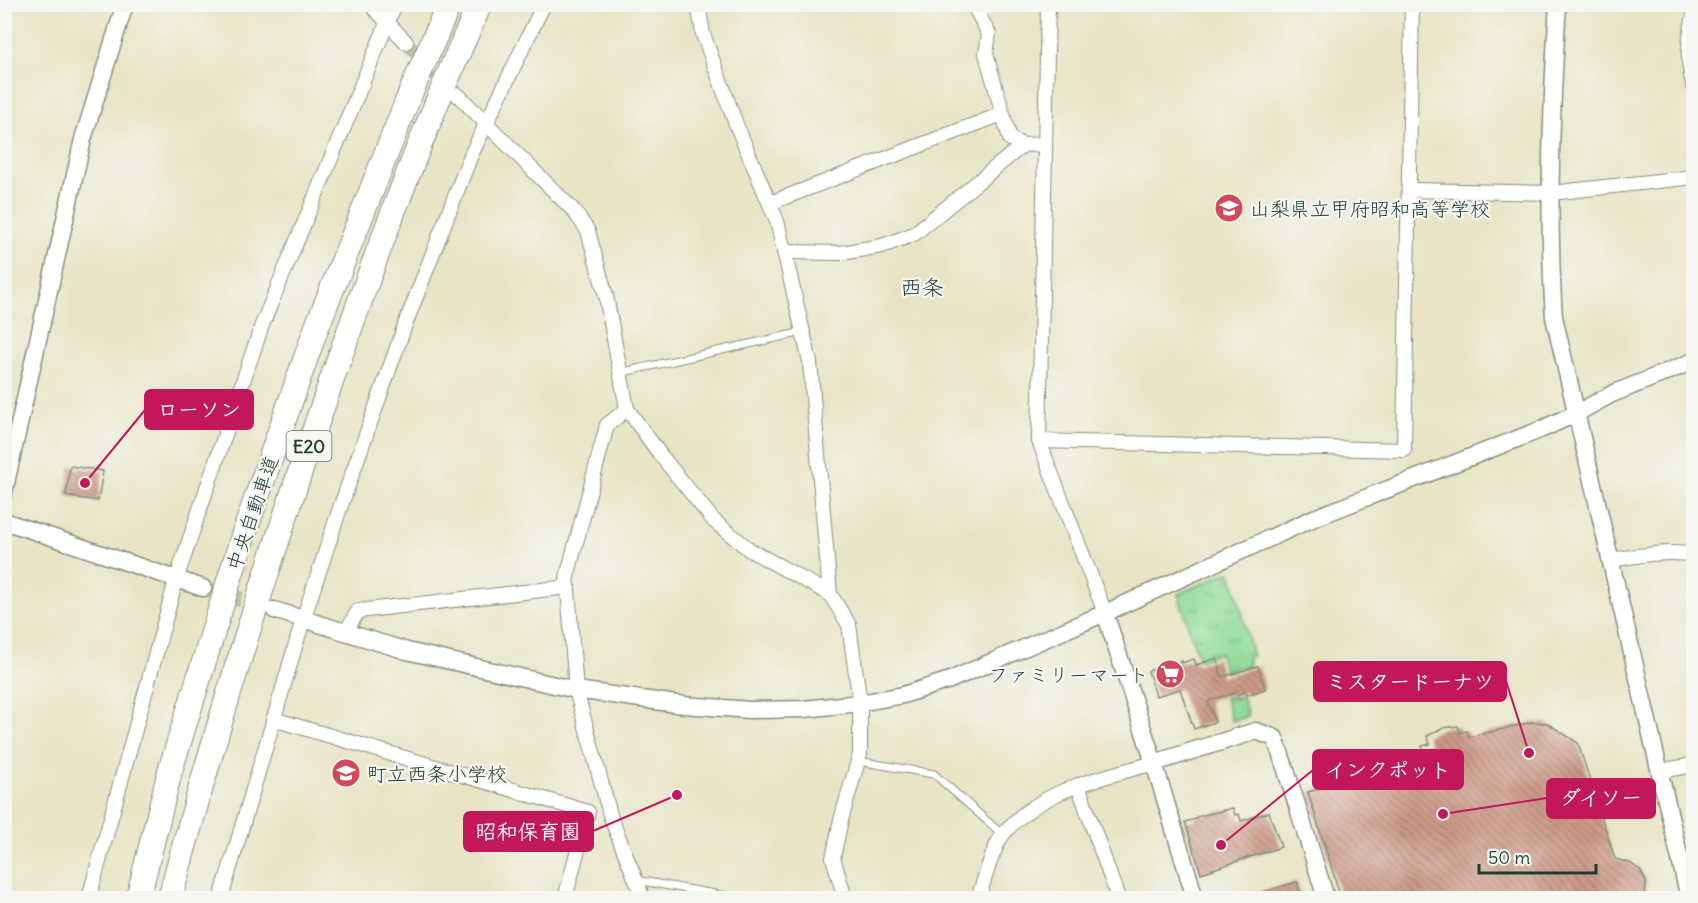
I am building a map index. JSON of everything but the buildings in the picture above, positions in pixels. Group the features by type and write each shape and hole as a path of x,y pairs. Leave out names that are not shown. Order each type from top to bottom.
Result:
{"highway":[{"name":"中央自動車道","path":"138,898 170,771 254,506 316,329 408,99 449,4"},
{"name":"中央自動車道","path":"170,898 201,782 274,550 345,340 432,113 480,4"},
{"path":"466,34 491,4"}],"street":[{"path":"4,492 83,139 125,4"},
{"path":"370,4 406,42"},
{"path":"89,898 176,580 262,326 395,4"},
{"path":"221,898 303,620 339,511 433,248 485,122 544,4"},
{"path":"698,4 703,34 736,124 777,221 810,362 830,594 849,625 860,704 861,754 841,820 833,858 845,898"},
{"path":"973,4 989,34 986,54 1010,139 1023,145 1045,144"},
{"path":"1048,4 1039,441 1105,613 1195,898"},
{"path":"1039,441 1404,450 1412,4"},
{"path":"1558,4 1554,61 1551,193 1551,271 1554,317 1689,898"},
{"path":"1694,15 1687,46 1689,72 1694,87"},
{"path":"458,95 574,211 588,231 606,296 627,409 662,457 714,522 750,550 830,594"},
{"path":"770,203 1002,114"},
{"path":"784,252 841,253 882,246 914,234 1023,145"},
{"path":"1410,190 1551,193 1694,177"},
{"path":"274,610 345,633 473,668 576,690 684,705 750,710 804,709 860,704 903,695 950,680 1105,613 1314,518 1577,413 1612,394 1694,361"},
{"path":"627,409 607,425 567,577 576,690 611,818 643,898"},
{"path":"4,521 203,588"},
{"path":"1610,560 1651,554 1694,555"},
{"path":"345,633 358,611 568,587"},
{"path":"273,719 588,812 565,898"},
{"path":"978,898 1002,835 1039,803 1078,785 1256,731 1275,738 1326,898"},
{"path":"1660,771 1694,765"},
{"path":"1078,785 1118,898"}],"lane":[{"path":"620,373 803,332"},
{"path":"858,761 934,774 1002,835"},
{"path":"636,880 736,898"}],"green space":[{"path":"1231,571 1253,656 1247,657 1249,665 1225,672 1220,653 1199,660 1178,594"},
{"path":"1234,696 1235,698 1242,696 1248,716 1232,721 1225,698"}],"tunnel":[{"path":"406,42 448,85"},
{"path":"203,588 265,607"}],"place":[{"name":"山梨県立甲府昭和高等学校","path":"1229,208"},
{"name":"ローソン","path":"85,483"},
{"name":"ファミリーマート","path":"1170,674"},
{"name":"ミスタードーナツ","path":"1529,753"},
{"name":"町立西条小学校","path":"346,773"},
{"name":"昭和保育園","path":"677,795"},
{"name":"ダイソー","path":"1443,814"},
{"name":"インクポット","path":"1221,845"}],"district":[{"name":"西条","path":"922,287"}]}
